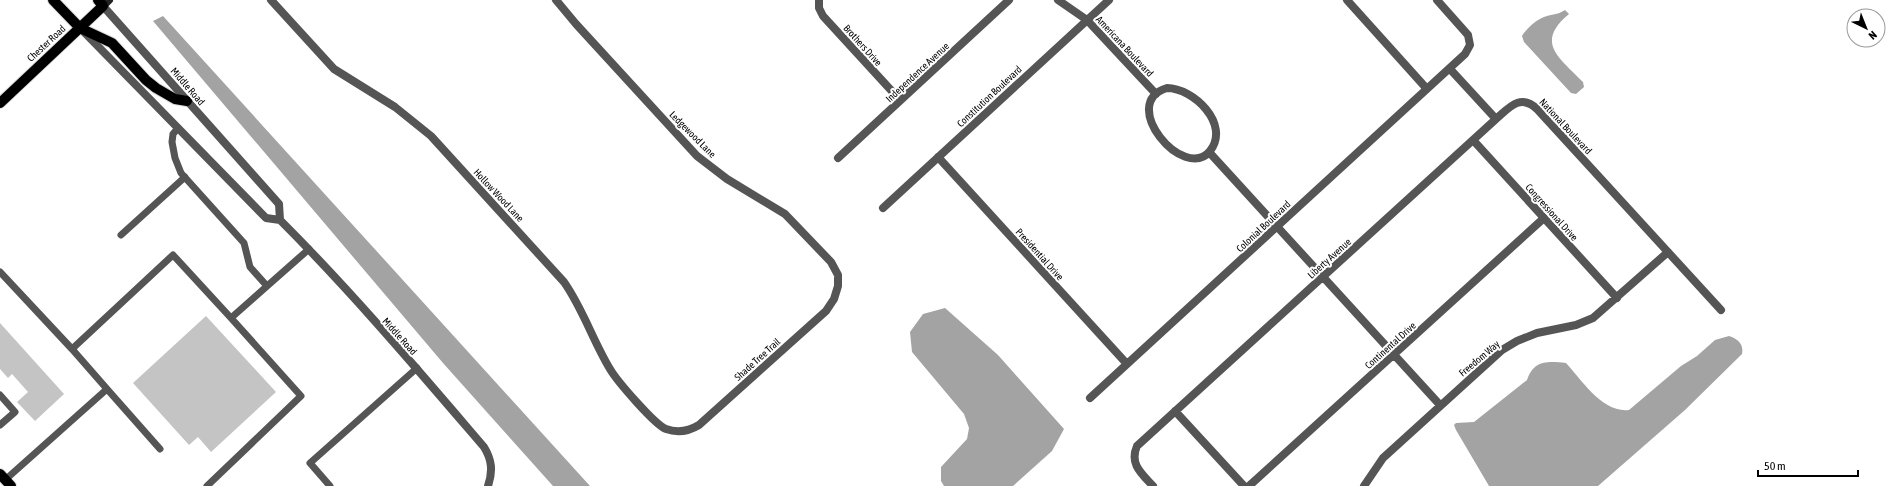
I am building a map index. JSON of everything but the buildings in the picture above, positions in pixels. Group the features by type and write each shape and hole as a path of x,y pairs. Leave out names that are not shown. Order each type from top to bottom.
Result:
{"main road":[{"path":"53,0 80,28 112,43 146,80 166,95 187,101"},
{"name":"Chester Road","path":"0,103 80,28 103,2"}],"street":[{"path":"274,3 283,0"},
{"name":"Ledgewood Lane","path":"556,0 576,24 697,156 738,186 779,209 794,222 833,265 838,275 838,286"},
{"name":"Brothers Drive","path":"819,0 819,8 823,16 900,100"},
{"name":"Independence Avenue","path":"838,158 1009,0"},
{"name":"Americana Boulevard","path":"1058,0 1088,20 1156,94"},
{"name":"Constitution Boulevard","path":"883,208 1109,0"},
{"path":"1346,0 1427,89"},
{"path":"1437,0 1470,38 1468,51 1450,69 1496,119"},
{"name":"Middle Road","path":"103,2 187,101 278,204 280,220"},
{"name":"Hollow Wood Lane","path":"274,3 334,70 406,115 435,140 564,282 580,308 608,367 615,377 659,425 667,429 677,431"},
{"name":"Middle Road","path":"80,28 266,218 280,220 309,249 417,368 484,447 489,455 492,473 488,486"},
{"name":"Colonial Boulevard","path":"1090,398 1450,69"},
{"path":"1173,88 1188,93 1199,102 1209,114 1215,126 1215,140 1209,152 1204,155 1194,157 1181,155 1162,140 1154,129 1150,116 1150,104 1156,94 1162,90 1173,88"},
{"name":"National Boulevard","path":"1496,119 1518,102 1528,102 1535,107 1721,310"},
{"name":"Liberty Avenue","path":"1153,486 1136,466 1136,449 1175,411 1496,119"},
{"name":"Congressional Drive","path":"1474,140 1616,298"},
{"path":"1209,152 1440,405"},
{"name":"Presidential Drive","path":"938,157 1127,364"},
{"name":"Continental Drive","path":"1250,486 1544,218"},
{"name":"Freedom Way","path":"1364,486 1383,458 1440,405 1510,345 1537,333 1583,322 1599,313 1668,252"},
{"name":"Shade Tree Trail","path":"677,431 687,430 699,425 832,303 838,286"},
{"path":"1175,411 1244,486"}],"lane":[{"path":"178,128 173,134 172,142 175,158 181,173 244,243 250,267 266,286"},
{"path":"121,235 185,177"},
{"path":"230,318 309,249"},
{"path":"72,349 173,255 301,396 207,486"},
{"path":"0,272 72,349 160,449"},
{"path":"330,486 310,463 417,368"},
{"path":"6,480 107,389"},
{"path":"0,395 15,412 0,425"}],"shaded area":[{"path":"1565,10 1569,14 1559,24 1553,33 1552,42 1554,50 1559,58 1583,82 1584,87 1576,94 1571,93 1524,42 1522,36 1536,21"},
{"path":"163,16 590,486 553,486 443,363 153,21"},
{"path":"945,308 998,355 1064,429 1052,451 1013,486 944,486 941,481 941,467 967,439 969,428 964,414 912,352 910,332 923,314"},
{"path":"1729,336 1740,342 1742,354 1685,410 1598,486 1489,486 1454,425 1456,423 1474,422 1527,380 1530,373 1537,365 1547,362 1566,363 1601,401 1619,410 1629,410 1681,366 1697,356 1715,340"}]}
